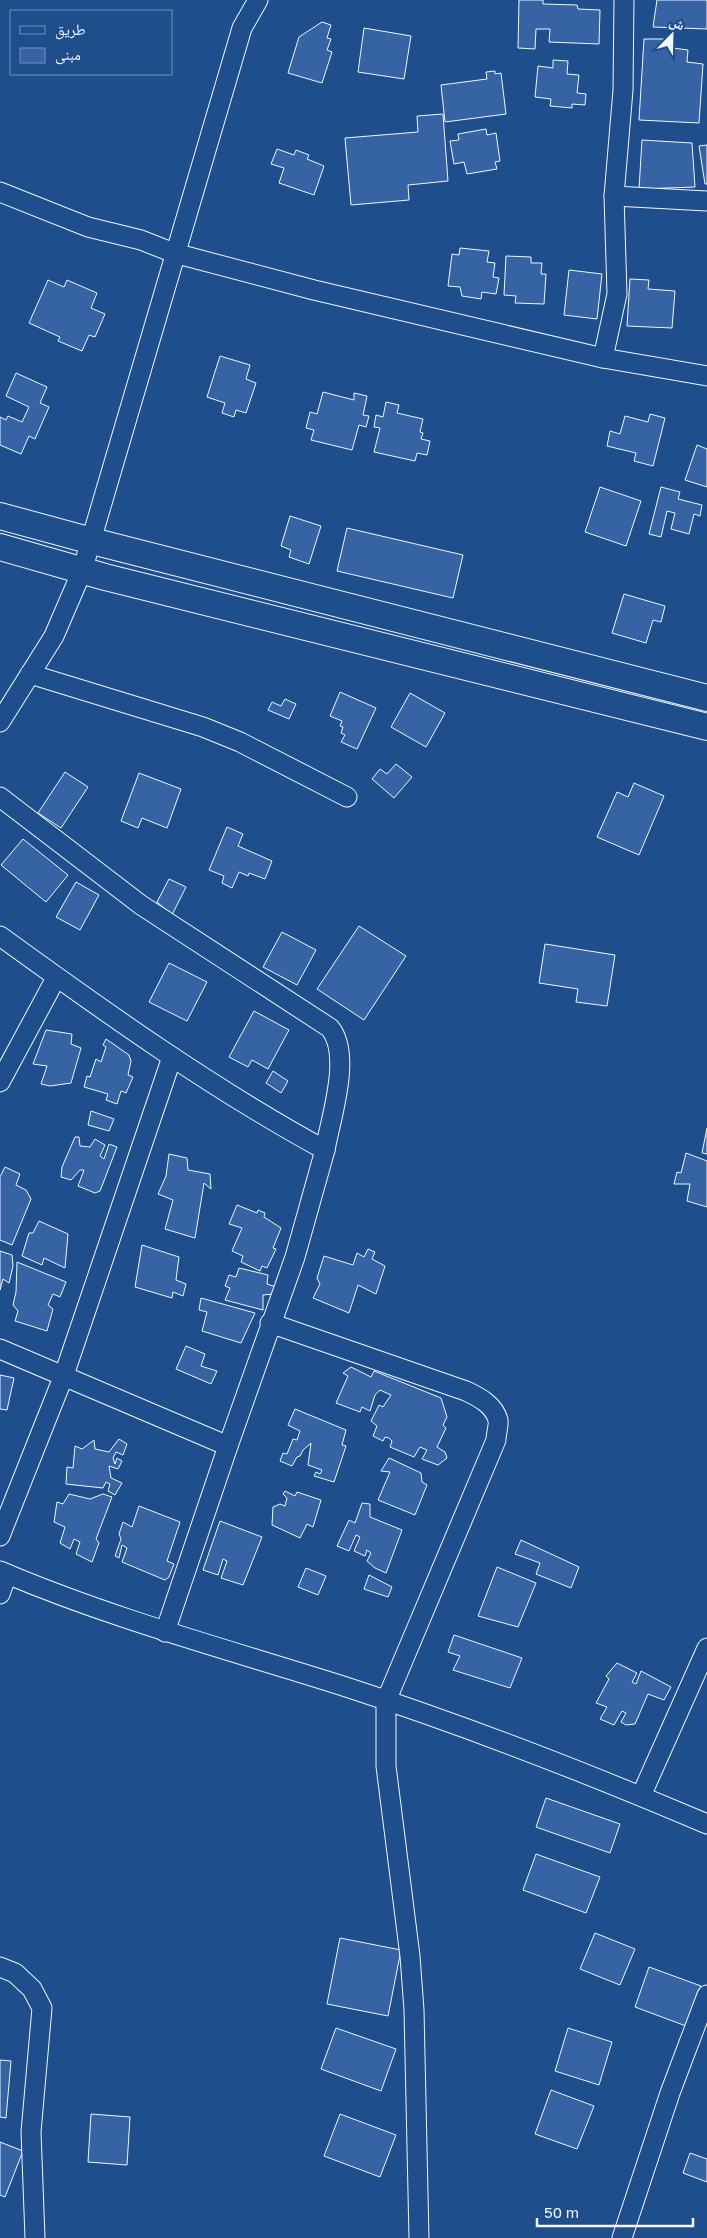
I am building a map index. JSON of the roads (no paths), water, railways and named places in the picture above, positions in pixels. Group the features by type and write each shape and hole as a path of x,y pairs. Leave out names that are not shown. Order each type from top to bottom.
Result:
{"street":[{"path":"0,722 58,628 82,571 174,253 242,28 258,0"},
{"path":"603,358 617,294 614,196 623,90 624,0"},
{"path":"0,192 88,227 141,240 174,253 314,290 603,358 707,376"},
{"path":"614,196 707,201"},
{"path":"0,516 707,698"},
{"path":"0,547 82,571 707,727"},
{"path":"30,674 203,726 240,742 347,797"},
{"path":"0,797 140,905 330,1028 337,1036 340,1052 340,1069 325,1150 295,1256 270,1323 165,1632"},
{"path":"0,936 56,978 172,1057 280,1125 325,1150"},
{"path":"0,1082 56,978"},
{"path":"0,1536 64,1375 172,1057"},
{"path":"270,1323 466,1391 480,1398 492,1409 498,1421 496,1440 386,1701 386,1766 410,1956 414,2010 419,2238"},
{"path":"0,1350 64,1375 228,1446"},
{"path":"0,1594 4,1572 165,1632 386,1701 641,1796 707,1824"},
{"path":"641,1796 707,1648"},
{"path":"0,1967 15,1972 32,1989 42,2008 31,2132 35,2238"},
{"path":"622,2238 670,2093 707,1995"}]}
